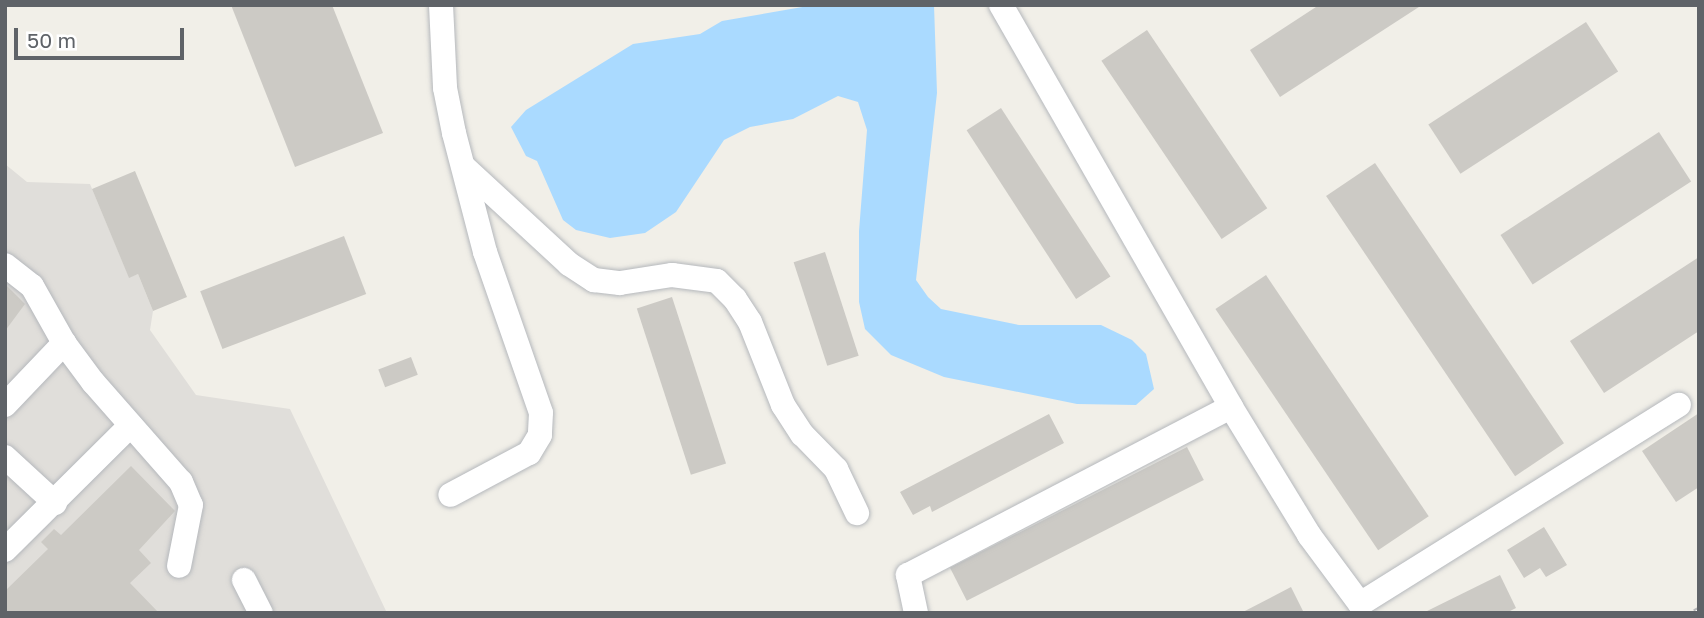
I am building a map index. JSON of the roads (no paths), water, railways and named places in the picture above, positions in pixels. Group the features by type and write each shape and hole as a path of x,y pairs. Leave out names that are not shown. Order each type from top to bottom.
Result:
{"lane":[{"path":"441,5 446,88 464,167 485,252 541,413 540,435 529,453 450,495"},
{"path":"1001,5 1231,407 1356,608 1679,405"},
{"path":"464,167 569,264 594,280 620,283 672,275 717,281 736,299 750,322 783,405 802,434 836,469 857,513"},
{"path":"5,265 32,286 64,343 181,482 191,505 179,566"},
{"path":"5,405 64,343"},
{"path":"916,613 908,575 1231,407"},
{"path":"5,550 131,425"},
{"path":"5,457 55,503"},
{"path":"244,580 261,613"}],"water":[{"path":"814,5 934,5 937,93 916,280 928,297 941,309 1019,325 1101,325 1132,340 1146,354 1154,389 1136,405 1077,404 944,377 891,355 865,329 859,302 859,231 867,130 858,102 838,96 793,119 750,127 724,140 676,212 645,233 610,238 576,230 563,220 537,161 526,156 511,127 526,110 633,44 700,34 722,21"}],"railway":[{"path":"1695,613 1699,611"}]}
